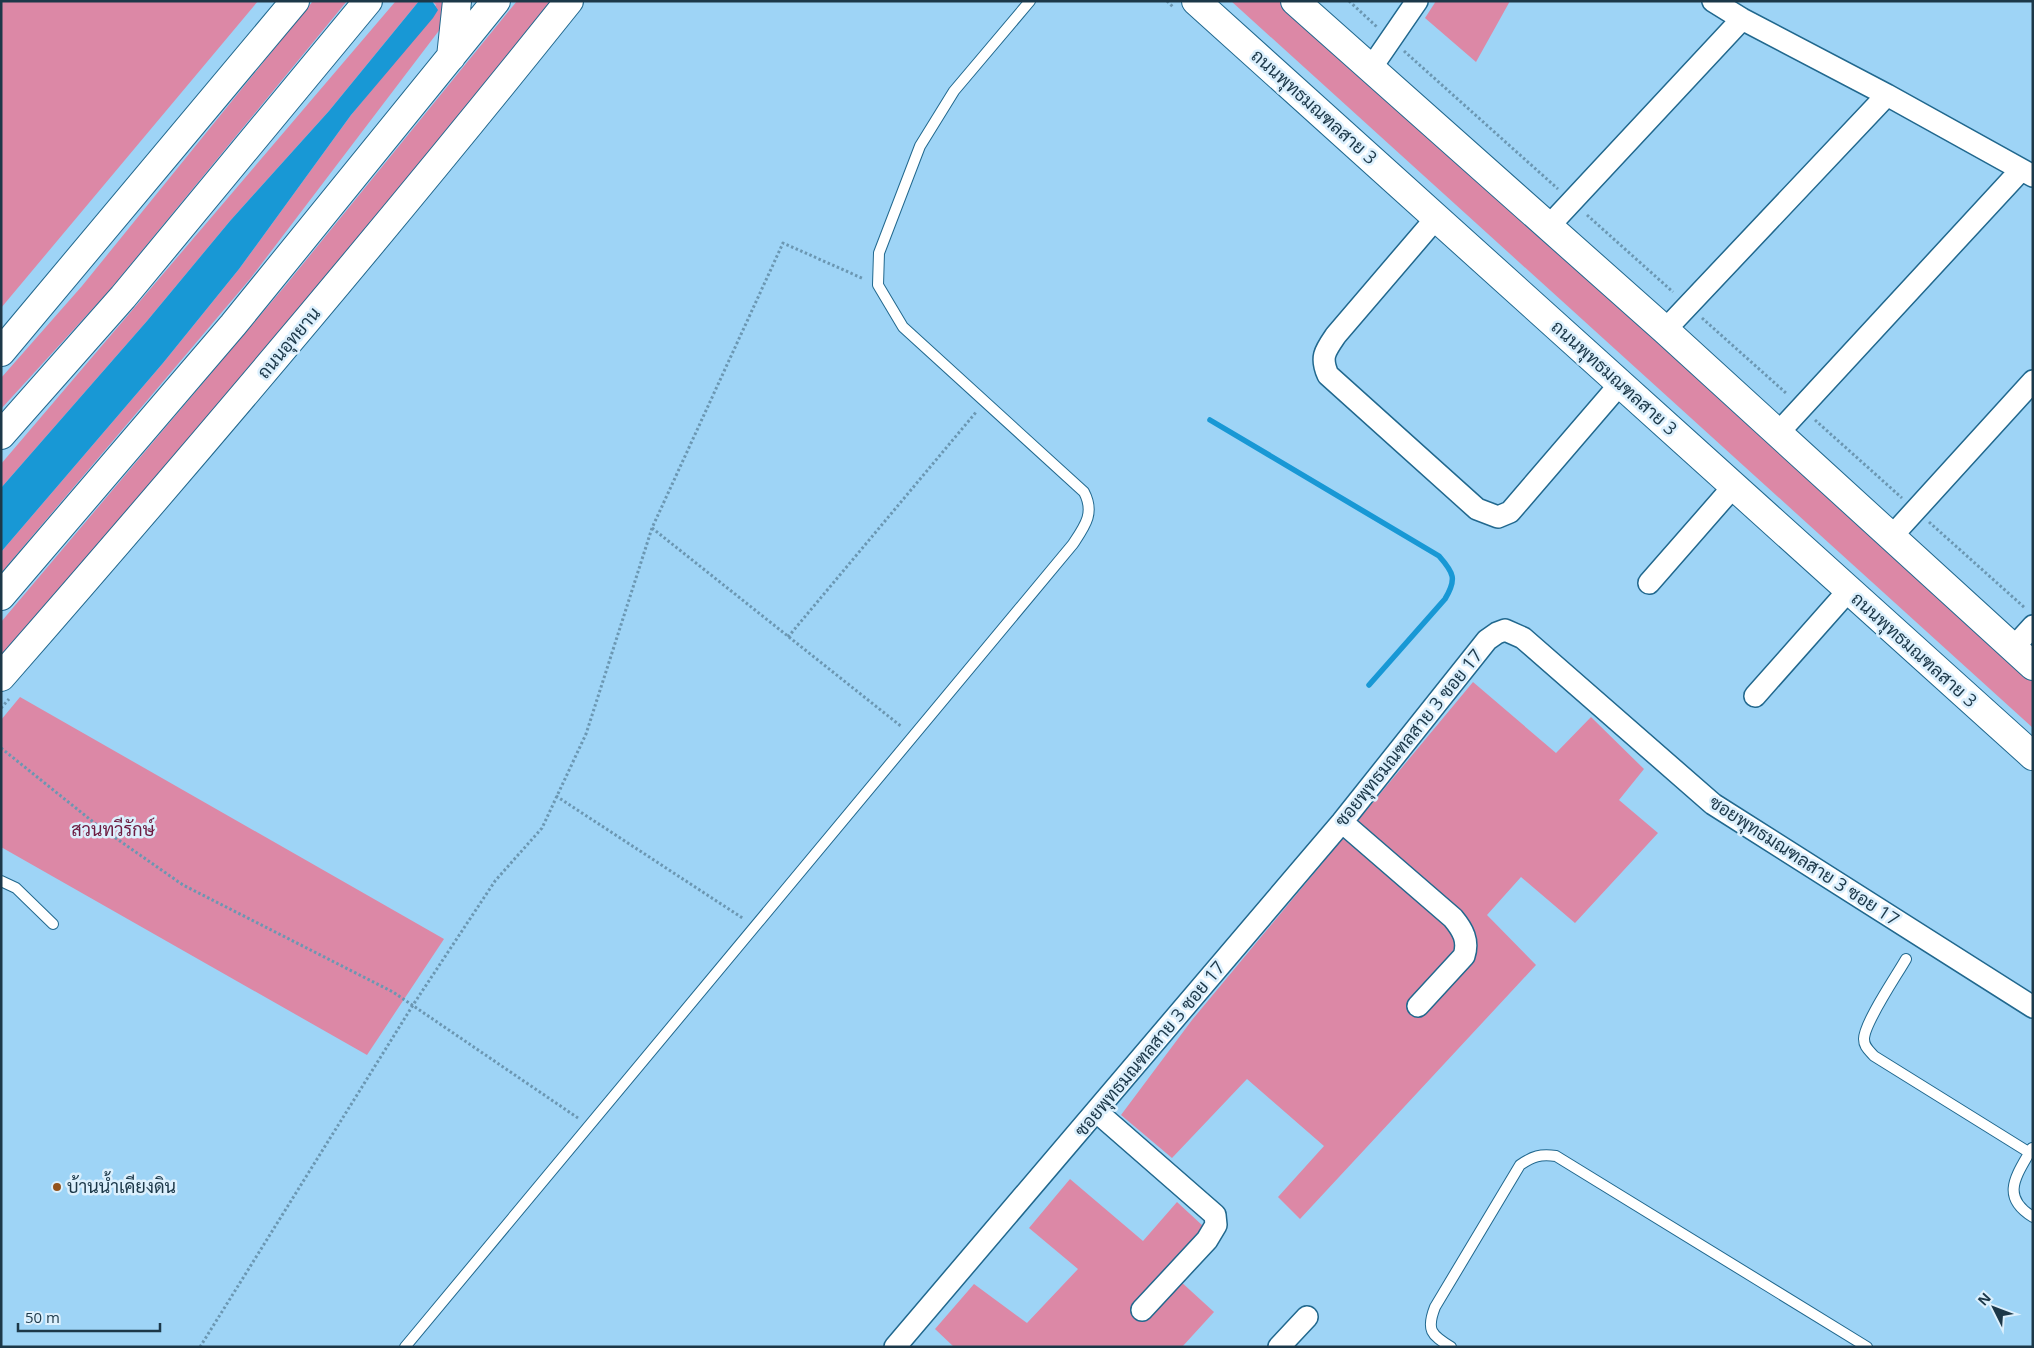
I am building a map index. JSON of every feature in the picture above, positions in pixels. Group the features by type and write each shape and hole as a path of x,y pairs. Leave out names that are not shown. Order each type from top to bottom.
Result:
{"main road":[{"path":"1,352 295,1"},
{"path":"345,30 363,1"},
{"path":"1,435 122,297 368,1"},
{"path":"451,56 457,1"},
{"path":"1,596 233,325 496,1"},
{"name":"ถนนอุทยาน","path":"1,677 161,494 348,273 569,1"},
{"name":"ถนนพุทธมณฑลสาย 3","path":"1196,1 1438,217 1733,488 2033,756"},
{"path":"1295,1 1665,330 2023,657"}],"street":[{"path":"1371,68 1417,1"},
{"path":"1713,1 1742,19 1887,95 2027,173 1778,433"},
{"path":"1548,227 1742,19"},
{"path":"1665,330 1887,95"},
{"path":"1438,217 1336,335 1326,351 1323,364 1328,375 1477,509 1498,517 1510,512 1620,384"},
{"path":"1892,536 2033,381"},
{"path":"1649,583 1733,488"},
{"path":"1755,696 1848,591"},
{"path":"2023,657 2033,626"},
{"name":"ซอยพุทธมณฑลสาย 3 ซอย 17","path":"895,1347 1342,822 1487,640 1505,630 1523,638 1713,804 2033,1007"},
{"path":"1342,822 1453,918 1464,935 1467,947 1464,956 1418,1006"},
{"path":"1097,1112 1215,1215 1216,1226 1207,1240 1142,1310"},
{"path":"1279,1347 1307,1317"}],"lane":[{"path":"405,1347 1074,544 1089,519 1090,508 1084,492 903,327 878,285 878,253 920,146 954,91 1030,1"},
{"path":"1,881 16,888 53,924"},
{"path":"1906,959 1868,1026 1864,1038 1866,1046 1874,1056 2031,1150 2016,1177 2013,1197 2019,1207 2033,1217"},
{"path":"1451,1347 1439,1340 1431,1332 1429,1321 1435,1307 1520,1165 1532,1156 1543,1154 1556,1156 1866,1347"}],"path":[{"path":"200,1347 413,1005 495,881 542,828 586,734 652,528 783,243 878,285"},
{"path":"788,637 984,401"},
{"path":"652,528 914,737"},
{"path":"1,748 97,825 183,885 393,992 588,1126"},
{"path":"556,796 755,926"}],"green space":[{"path":"1,1 258,1 1,308"},
{"path":"313,1 347,1 108,292 1,409 1,378 82,286"},
{"path":"419,1 329,111 230,221 147,321 1,488 1,464 395,2"},
{"path":"432,1 449,1 444,24 250,279 1,573 1,552 163,363 239,269 351,115 436,5"},
{"path":"517,1 554,1 305,304 1,661 1,622 285,286"},
{"path":"1231,1 1282,1 2033,682 2033,728"},
{"path":"1436,1 1510,1 1476,62 1425,18"},
{"path":"1473,682 1556,753 1591,717 1644,769 1619,800 1658,833 1575,923 1521,877 1487,915 1536,965 1300,1219 1278,1197 1324,1146 1247,1079 1172,1158 1121,1115 1192,1020"},
{"name":"สวนทวีรักษ์","path":"20,697 444,939 367,1055 1,847 1,720"},
{"path":"1070,1179 1143,1241 1177,1202 1215,1237 1179,1280 1214,1312 1182,1347 954,1347 935,1329 974,1284 1027,1323 1078,1269 1029,1228"}],"water":[{"path":"419,1 432,1 438,10 433,18 351,115 239,269 163,363 1,552 1,488 147,321 230,221 329,111"}],"waterway":[{"path":"1210,420 1439,556 1448,567 1451,572 1452,581 1445,599 1369,685"}],"place":[{"name":"บ้านน้ำเคียงดิน","path":"57,1187"}]}
